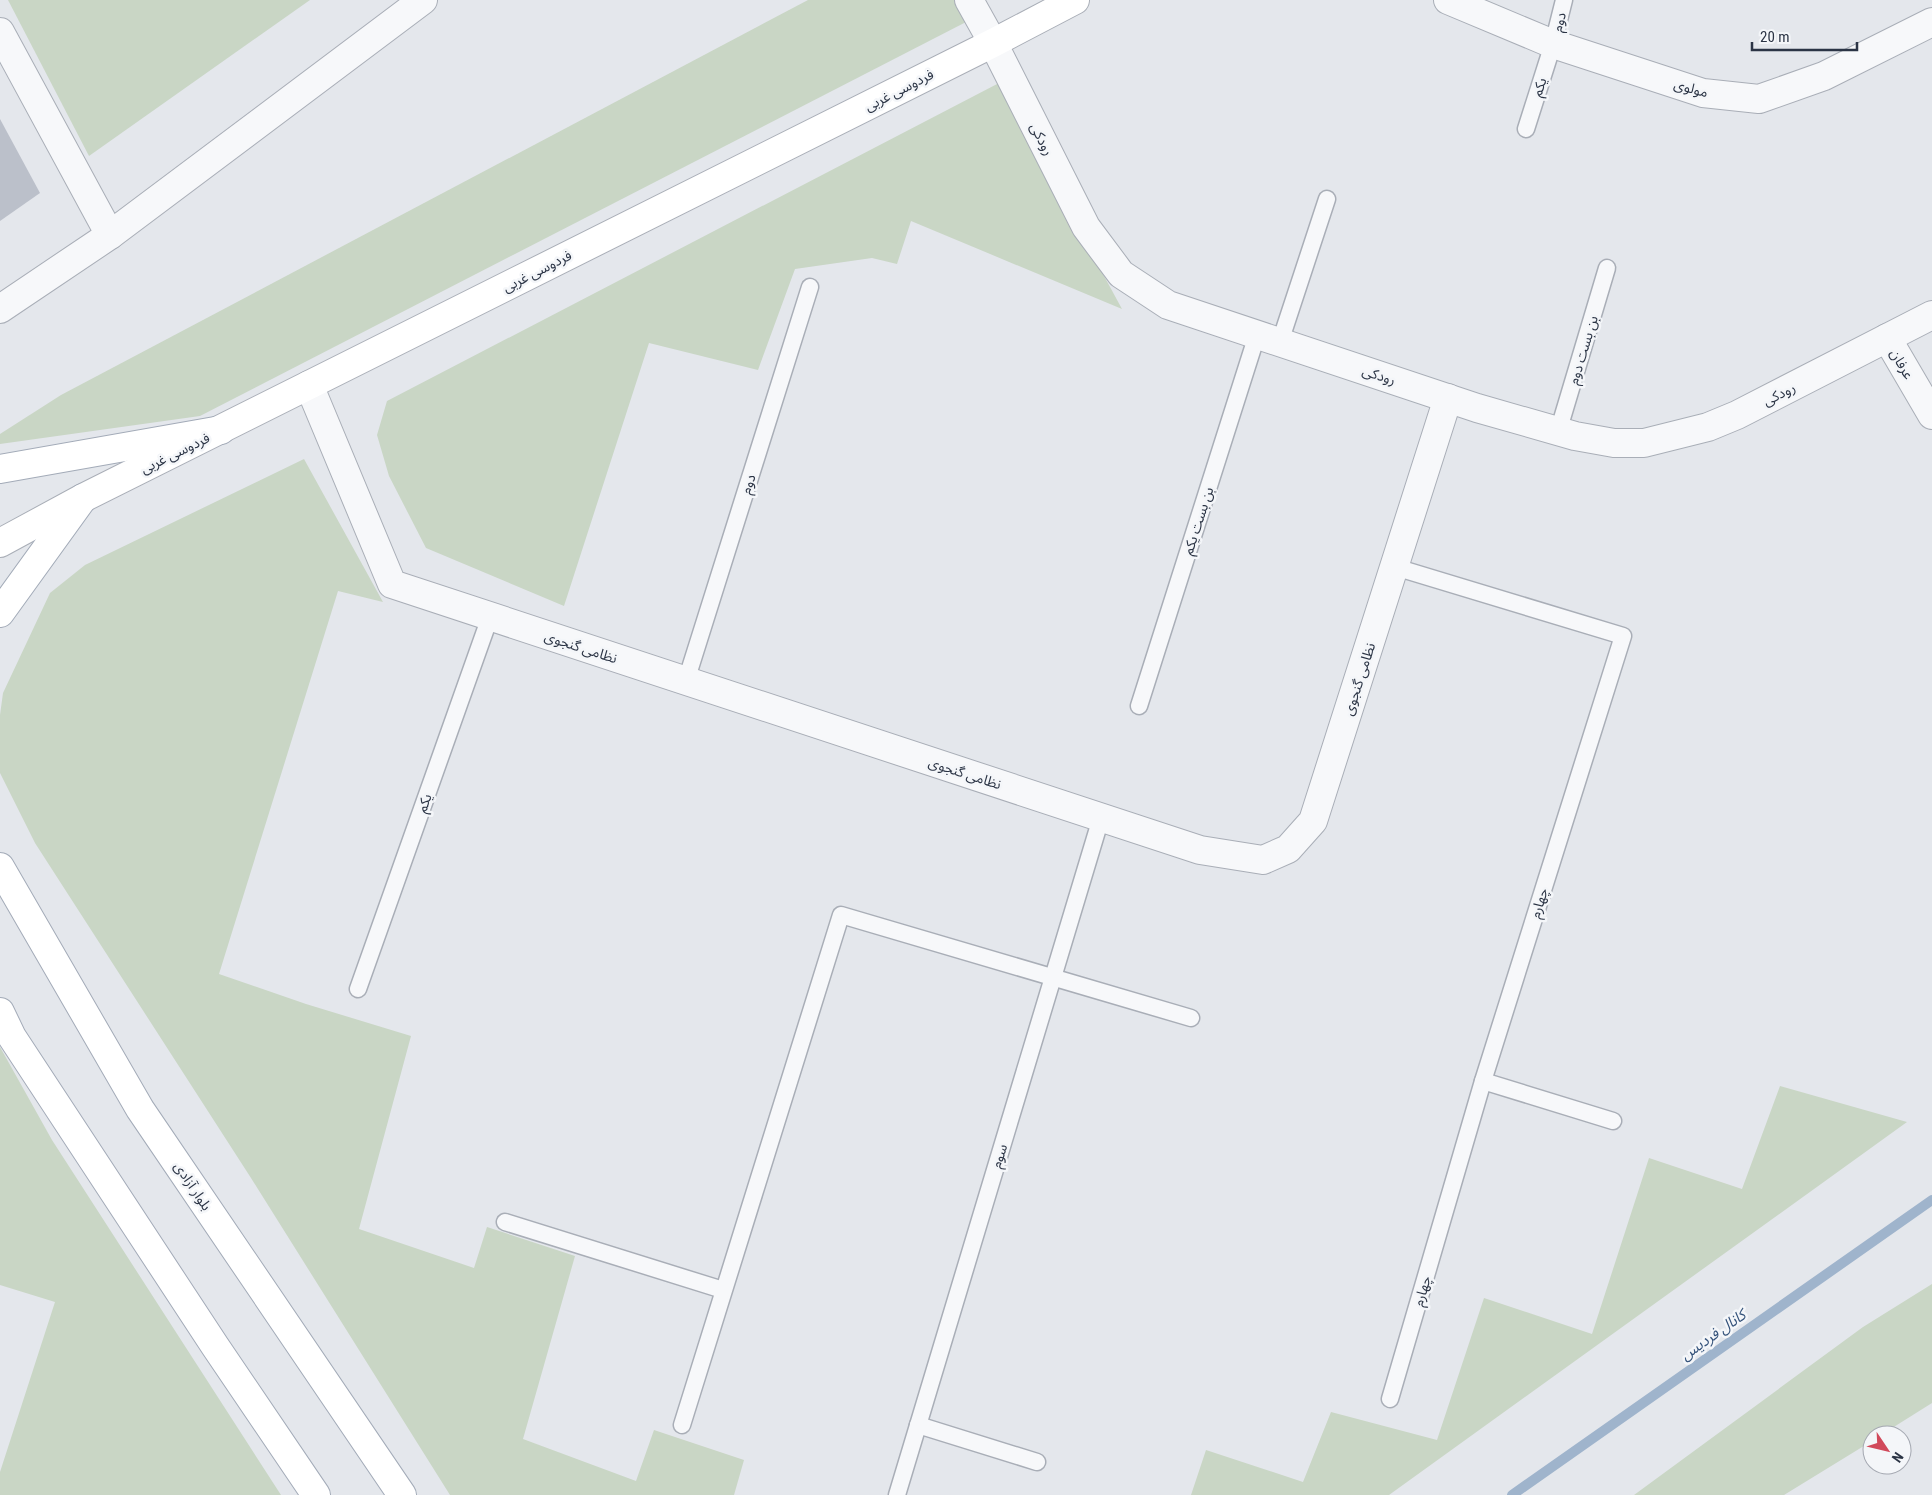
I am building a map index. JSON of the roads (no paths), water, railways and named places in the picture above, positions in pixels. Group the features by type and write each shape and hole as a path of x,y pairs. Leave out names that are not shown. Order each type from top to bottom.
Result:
{"main road":[{"name":"فردوسی غربی","path":"0,543 83,498 993,43 1075,0"},
{"path":"0,470 221,430"},
{"path":"0,613 83,498"},
{"name":"بلوار آزادی","path":"0,867 140,1109 402,1495"},
{"path":"0,1012 18,1045 215,1346 316,1495"}],"street":[{"path":"0,309 110,235 423,0"},
{"name":"رودکی","path":"970,0 1086,227 1121,274 1168,305 1448,398 1558,432 1614,443 1644,443 1708,427 1737,415 1932,315"},
{"name":"مولوی","path":"1448,0 1553,44 1703,93 1759,99 1824,76 1932,22"},
{"path":"0,32 110,235"},
{"name":"عرفان","path":"1887,338 1932,415"},
{"name":"نظامی گنجوی","path":"309,385 392,584 1200,850 1263,860 1288,849 1313,821 1448,398"}],"lane":[{"name":"دوم","path":"1553,44 1564,0"},
{"name":"یکم","path":"1526,129 1553,44"},
{"name":"بن بست یکم","path":"1139,706 1269,339 1327,200"},
{"name":"بن بست دوم","path":"1558,432 1607,268"},
{"name":"دوم","path":"686,681 810,287"},
{"name":"چهارم","path":"1390,1399 1483,1082 1623,636 1394,567"},
{"name":"یکم","path":"358,989 490,617"},
{"name":"سوم","path":"897,1495 1101,818"},
{"path":"682,1425 841,915 1191,1018"},
{"path":"1483,1082 1613,1121"},
{"path":"505,1222 723,1290"},
{"path":"918,1425 1037,1462"}],"waterway":[{"name":"کانال فردیس","path":"1512,1495 1932,1200"}]}
